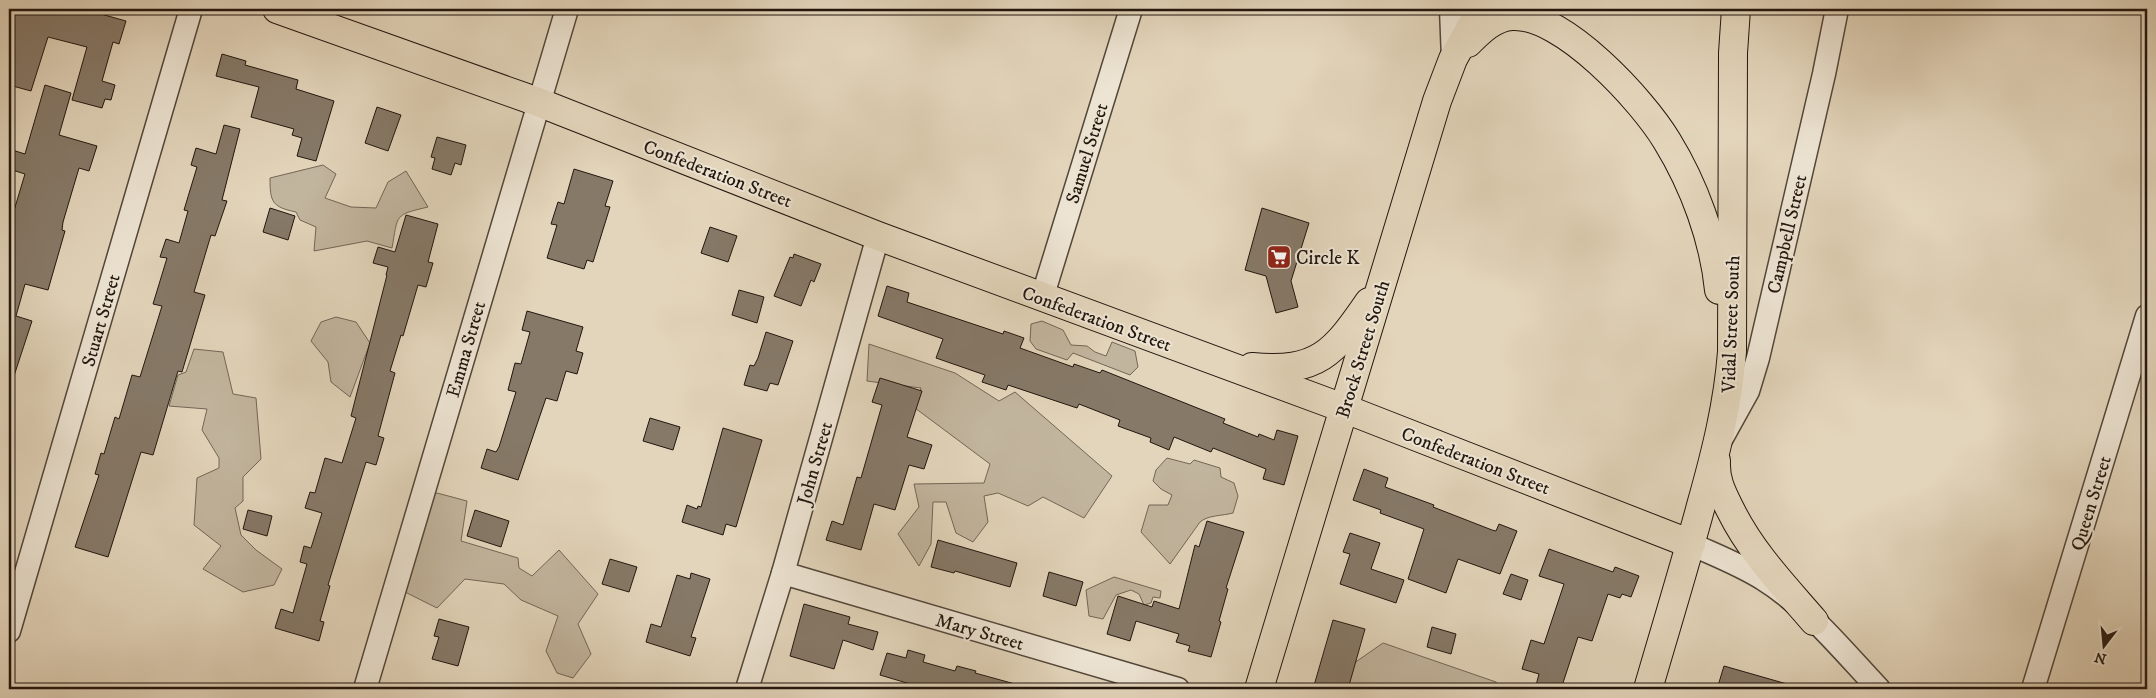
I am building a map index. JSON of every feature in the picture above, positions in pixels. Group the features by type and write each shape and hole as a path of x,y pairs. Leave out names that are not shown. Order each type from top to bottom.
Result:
{"main road":[{"name":"Confederation Street","path":"276,9 538,102 878,236 1343,408 1691,544"},
{"path":"1453,59 1481,9"},
{"name":"Vidal Street South","path":"1648,689 1716,453 1730,384 1732,352 1733,53 1736,9"},
{"path":"1453,59 1472,39 1496,20 1512,16 1525,17 1544,24 1578,45 1614,77 1641,106 1667,141 1688,183 1706,227 1717,273 1722,333 1730,384"},
{"name":"Brock Street South","path":"1259,689 1437,101 1453,59"},
{"path":"1214,361 1282,369 1298,367 1314,361 1327,353 1352,326 1382,286"},
{"path":"1716,453 1717,480 1738,527 1763,564 1814,621"}],"street":[{"name":"Stuart Street","path":"9,631 191,9"},
{"name":"Emma Street","path":"365,689 567,9"},
{"name":"Samuel Street","path":"1042,298 1131,9"},
{"name":"Brock Street South","path":"1451,9 1453,59"},
{"name":"Campbell Street","path":"1716,453 1748,392 1758,358 1824,74 1837,9"},
{"name":"John Street","path":"747,689 783,573 878,236"},
{"name":"Queen Street","path":"2033,689 2147,316"},
{"name":"Confederation Street","path":"1691,544 1745,568 1763,579 1814,621 1879,689"},
{"name":"Mary Street","path":"783,573 1178,689"}],"shaded area":[{"path":"323,165 336,174 325,198 351,207 376,208 388,182 406,171 428,207 409,212 399,218 395,228 392,248 367,241 314,251 316,227 300,220 296,212 282,208 274,202 270,178"},
{"path":"336,317 356,322 370,343 350,397 331,382 328,362 311,341 321,322"},
{"path":"1042,321 1063,330 1071,345 1087,346 1095,352 1106,356 1112,342 1135,351 1138,367 1130,375 1073,353 1067,360 1036,349 1030,341 1031,324"},
{"path":"869,344 955,373 999,401 1015,392 1112,476 1084,518 1043,497 1028,506 998,493 984,496 988,522 973,542 956,533 946,502 933,502 931,544 919,566 898,534 919,507 914,484 984,483 990,464 915,408 921,388 867,381"},
{"path":"194,349 223,352 233,394 256,398 261,459 243,477 243,501 235,508 241,535 256,550 282,569 274,585 243,592 203,569 221,546 194,525 197,478 219,468 219,458 202,430 207,409 169,406 178,375 186,372"},
{"path":"1167,458 1190,464 1194,460 1220,468 1221,477 1234,483 1238,496 1233,513 1211,517 1200,522 1170,564 1141,532 1149,505 1168,505 1172,495 1161,489 1153,481 1156,470"},
{"path":"437,493 467,501 461,541 518,558 519,568 532,576 559,550 598,594 578,624 591,654 573,678 557,673 546,651 558,616 521,600 504,584 465,579 437,608 389,584 410,505"},
{"path":"1114,577 1161,591 1160,598 1153,597 1151,603 1144,605 1139,594 1131,590 1116,595 1103,619 1089,616 1086,590"},
{"path":"1383,643 1496,682 1500,689 1351,689 1343,682 1347,668"}],"building":[{"path":"9,9 83,9 126,21 119,44 113,42 102,81 115,85 111,100 105,99 102,108 72,100 87,47 48,37 31,91 9,85"},
{"path":"222,54 246,61 245,65 298,80 296,89 334,101 316,161 297,156 302,138 292,135 294,129 251,117 259,87 216,76"},
{"path":"45,85 71,93 59,135 97,146 89,171 79,168 63,222 62,230 65,231 48,290 25,284 16,316 32,321 12,382 9,382 9,227 25,174 9,169 9,149 25,154"},
{"path":"377,107 401,115 388,151 365,143"},
{"path":"224,125 240,129 222,200 227,201 215,236 211,235 194,292 205,295 182,372 178,371 153,455 141,452 108,557 75,547 99,475 95,474 101,453 104,454 115,417 119,419 132,375 140,377 162,306 153,304 167,258 160,257 166,239 179,243 188,211 184,210 197,167 191,165 196,148 216,154"},
{"path":"437,137 466,145 461,165 455,163 451,175 432,169 435,158 431,157"},
{"path":"574,169 613,181 605,206 610,207 593,262 587,260 584,269 547,258 557,225 551,224 558,202 564,204"},
{"path":"270,208 295,216 288,240 263,232"},
{"path":"1262,208 1309,223 1291,281 1298,307 1276,313 1266,276 1245,270"},
{"path":"406,215 438,224 428,262 433,263 426,287 418,285 403,336 401,335 390,371 395,373 378,436 384,438 376,465 366,462 328,585 330,586 320,621 324,622 319,641 275,628 281,609 293,613 307,564 300,562 304,546 311,548 322,513 305,508 310,492 315,493 325,458 342,463 356,418 351,416 387,275 388,267 373,263 378,247 395,252"},
{"path":"710,227 737,236 728,262 701,253"},
{"path":"794,254 821,264 814,282 811,280 801,306 774,296 790,257 793,258"},
{"path":"887,286 909,293 907,302 1003,334 1004,331 1024,338 1020,348 1073,367 1074,364 1100,373 1102,370 1225,419 1223,423 1258,437 1259,434 1274,440 1277,430 1298,436 1284,485 1263,479 1266,469 1213,448 1211,452 1174,437 1169,450 1150,442 1151,438 1118,426 1120,420 1079,404 1077,408 1008,385 1006,390 982,382 985,375 936,358 943,339 878,316"},
{"path":"739,290 764,297 757,323 732,315"},
{"path":"527,311 583,327 576,351 583,353 577,374 566,371 557,401 546,398 518,480 481,468 487,449 496,452 499,447 516,392 508,390 515,363 521,364 530,332 522,330"},
{"path":"766,332 793,341 778,385 770,383 767,391 744,385 750,365 754,366 758,358"},
{"path":"880,378 922,391 907,437 932,445 924,469 909,465 895,510 874,504 861,550 826,540 832,521 843,525 857,477 861,478 882,405 872,402"},
{"path":"650,418 680,427 673,450 643,441"},
{"path":"723,428 762,440 736,527 726,524 723,535 682,522 687,505 697,509 698,506 701,507"},
{"path":"1364,469 1388,478 1385,487 1434,505 1433,507 1492,530 1496,531 1499,524 1517,531 1500,574 1458,559 1446,593 1408,579 1424,529 1380,513 1381,510 1353,500"},
{"path":"248,510 272,516 267,536 243,529"},
{"path":"475,510 509,521 501,547 467,536"},
{"path":"1207,521 1244,532 1226,588 1228,589 1219,621 1221,622 1211,657 1188,651 1190,646 1176,642 1179,634 1136,621 1130,641 1107,634 1118,596 1152,607 1154,601 1179,609 1195,545 1199,547"},
{"path":"1350,533 1380,543 1371,569 1404,580 1396,603 1340,584 1350,554 1343,552"},
{"path":"938,540 1017,563 1010,587 955,571 954,573 931,567"},
{"path":"1549,549 1613,572 1615,567 1639,576 1631,597 1622,594 1620,598 1608,594 1592,641 1578,637 1561,689 1535,689 1539,674 1522,669 1531,640 1544,644 1564,584 1539,576"},
{"path":"610,559 637,567 629,592 602,584"},
{"path":"1049,572 1083,582 1076,606 1043,596"},
{"path":"691,573 710,579 691,637 696,638 690,656 646,642 651,624 661,627 677,575 690,579"},
{"path":"1511,574 1528,580 1521,600 1503,594"},
{"path":"804,604 850,617 848,624 878,632 873,650 843,640 834,669 790,656"},
{"path":"439,619 469,627 458,666 432,659 439,637 434,636"},
{"path":"1333,620 1365,629 1348,689 1313,689"},
{"path":"1432,627 1456,634 1451,654 1427,647"},
{"path":"908,650 925,655 923,662 955,671 957,666 976,671 975,673 1015,684 1014,689 927,689 880,675 887,653 906,658"},
{"path":"1724,666 1787,684 1787,689 1717,689"}],"place":[{"name":"Circle K","path":"1279,257"}]}
